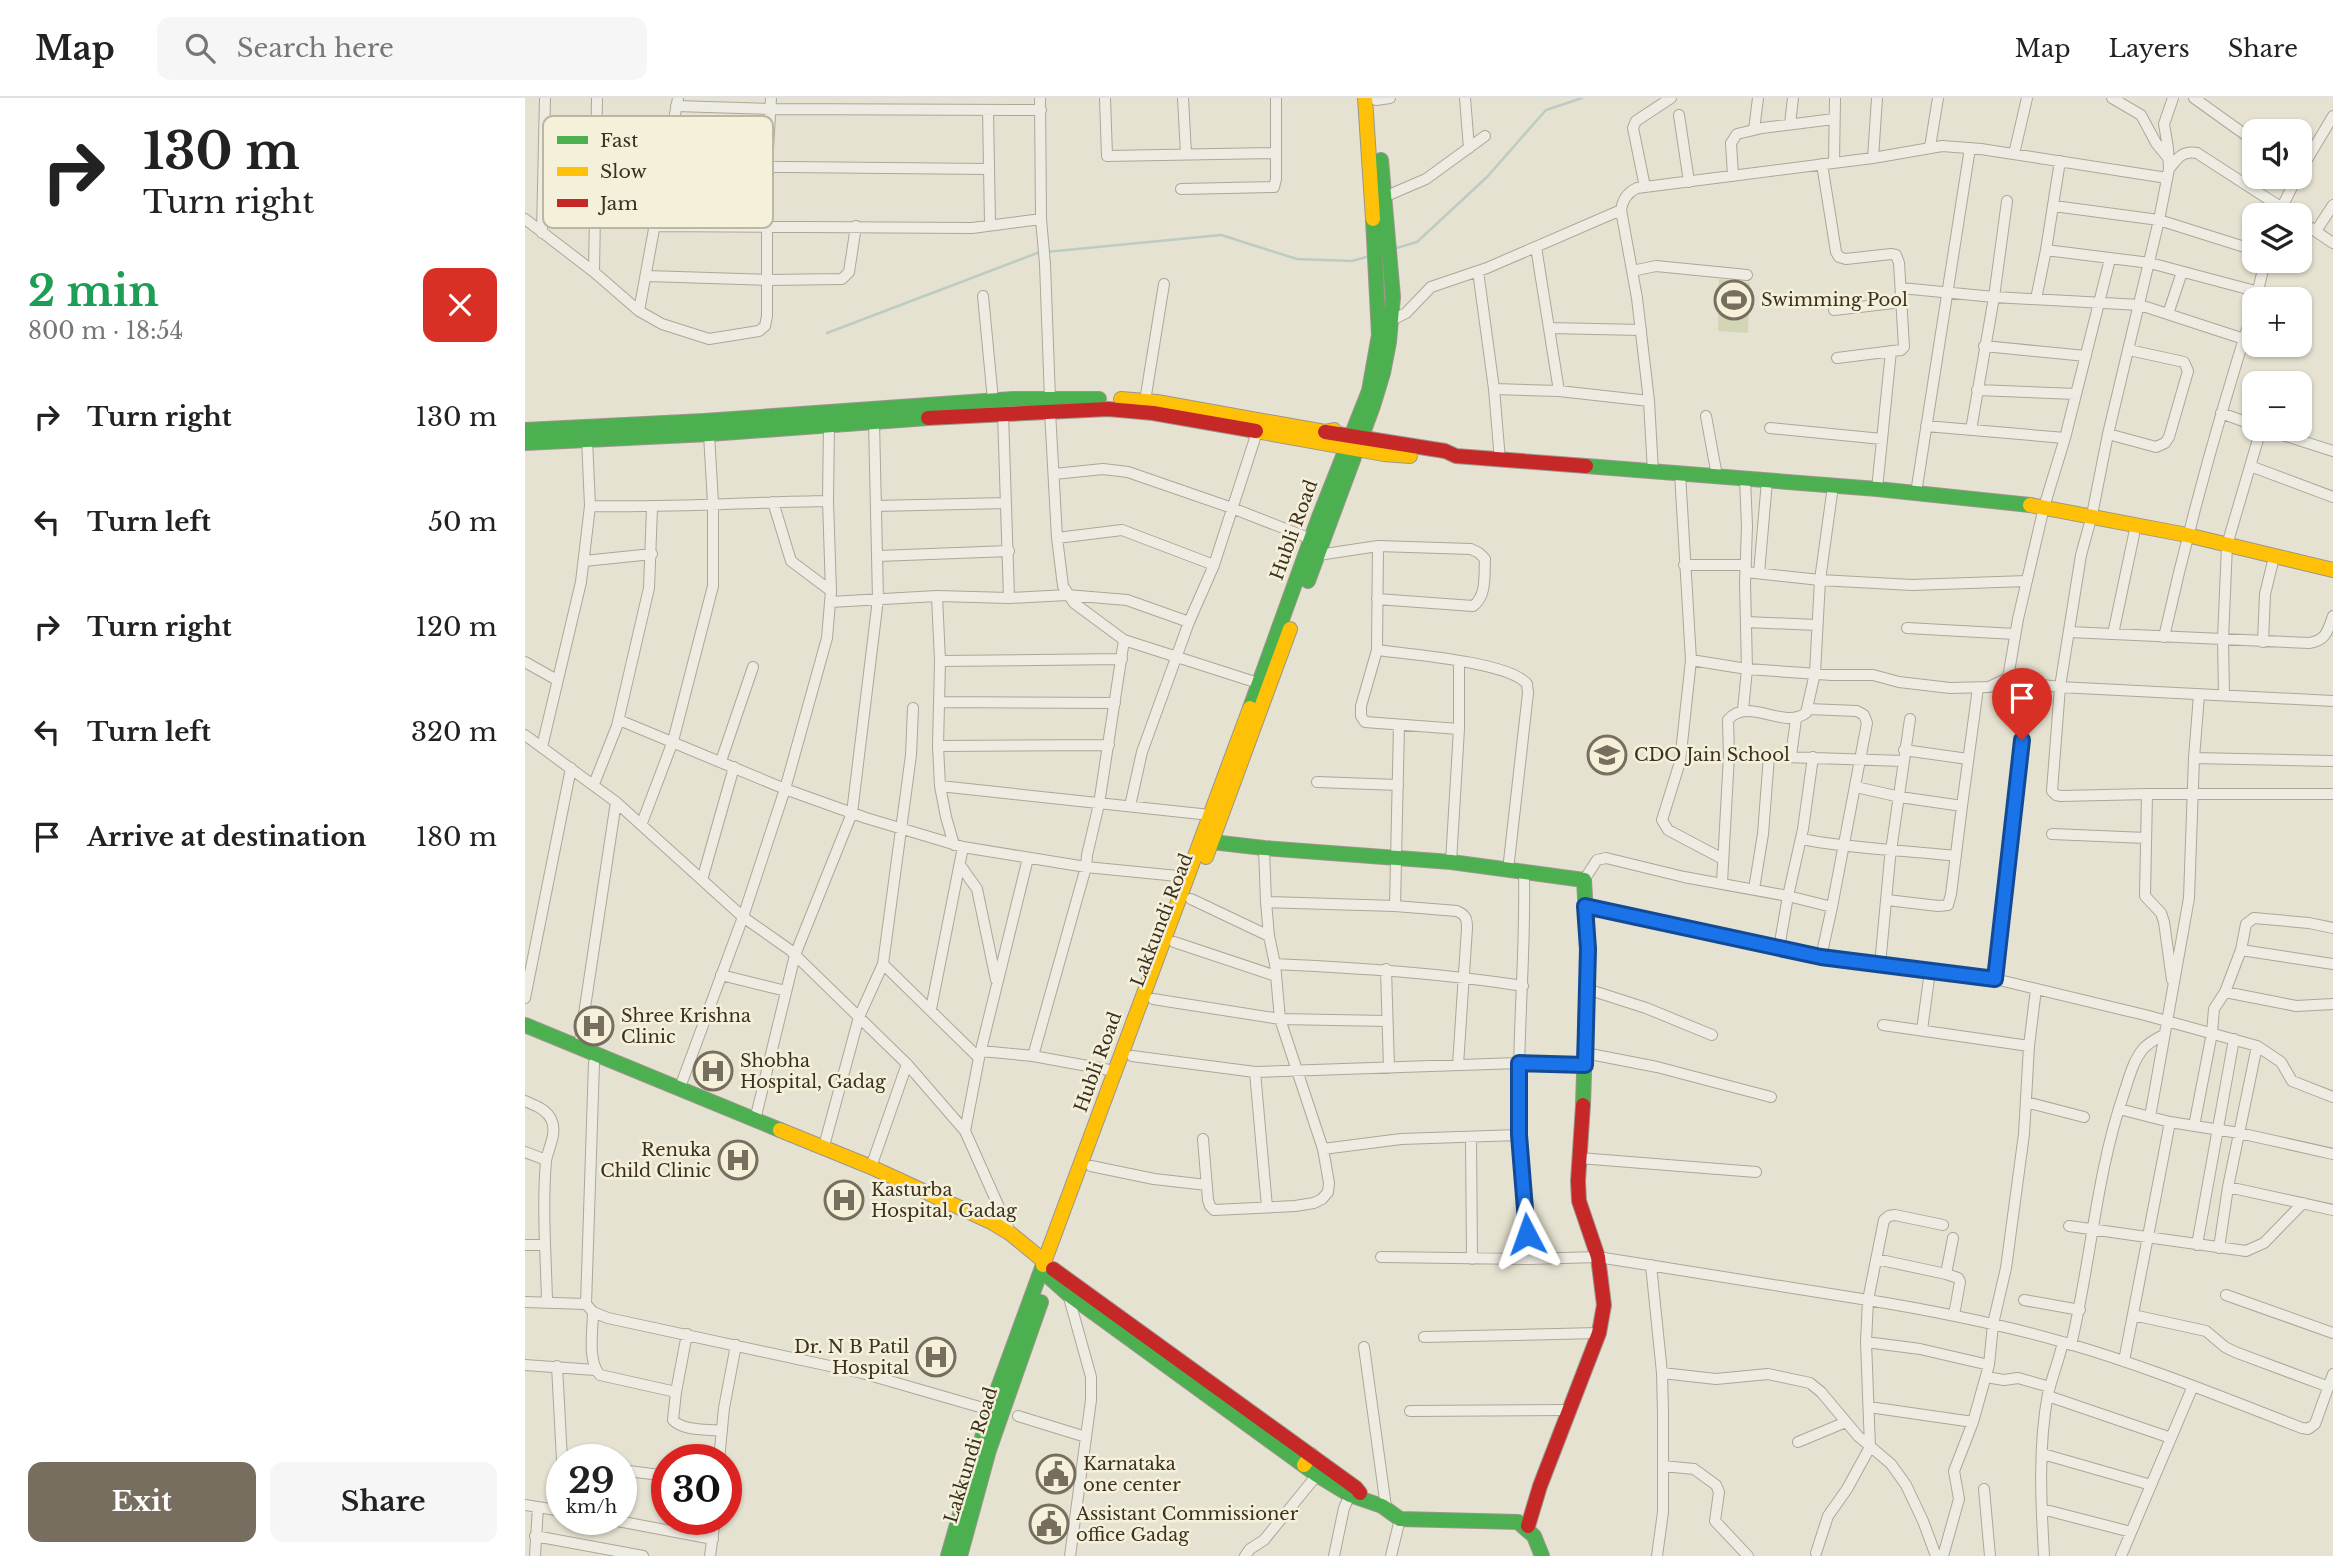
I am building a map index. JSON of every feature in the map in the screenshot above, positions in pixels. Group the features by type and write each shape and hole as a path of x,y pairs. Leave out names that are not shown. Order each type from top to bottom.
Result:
{"main road":[{"path":"1377,98 1384,197 1380,218"},
{"path":"525,430 993,401 1132,410 1257,432 1323,437 1366,410 1383,373 1392,320 1393,297 1380,218 1377,98"},
{"name":"Hubli Road","path":"948,1556 991,1410 1047,1270 1115,1072 1311,539 1343,471 1366,410 1379,335 1380,218"},
{"path":"525,443 709,434 1003,413 1050,405 1145,401 1385,448 1445,451 1456,456 1500,460 1877,489 2044,507 2186,535 2333,570"},
{"path":"1366,410 1375,433 1385,448"},
{"path":"1323,437 1343,471 1385,448"},
{"name":"Lakkundi Road","path":"960,1556 989,1450 1047,1270 1091,1166 1191,899 1318,555 1343,471"},
{"path":"1212,842 1451,862 1584,880 1588,949 1579,1158 1580,1201 1598,1257 1604,1305 1599,1333 1540,1486 1528,1527"},
{"path":"525,1025 678,1090 824,1146 974,1214 1011,1234 1068,1294 1308,1460 1356,1488 1356,1496"},
{"path":"525,1034 661,1092 798,1145 999,1237 1102,1307 1308,1460 1317,1475 1356,1496 1386,1507 1400,1519 1518,1522 1528,1527 1535,1535 1544,1555"}],"street":[{"path":"545,98 545,116"},
{"path":"597,98 597,116"},
{"path":"1105,98 1107,156 1276,153"},
{"path":"1184,98 1186,153"},
{"path":"1181,189 1271,189 1275,184 1278,98"},
{"path":"1465,98 1469,148"},
{"path":"1645,187 1633,128 1636,121 1671,98"},
{"path":"1754,130 1758,98"},
{"path":"1790,124 1793,98"},
{"path":"1835,98 1828,164 1838,255 1846,259 1896,255 1899,258 1905,343 1901,349 1837,358"},
{"path":"1873,158 1877,98"},
{"path":"1930,147 1938,98"},
{"path":"2014,154 2027,98"},
{"path":"2112,98 2141,115 2168,169"},
{"path":"2173,98 2164,124 2168,169 2159,220 2081,555 2060,687 2052,791 2053,794 2061,796 2333,794"},
{"path":"2194,98 2242,133"},
{"path":"677,102 988,110 1040,104 1041,219 1057,538 1063,586 1074,603 1124,640 1258,683"},
{"path":"988,110 990,224"},
{"path":"1679,115 1689,182"},
{"path":"2312,151 2333,116"},
{"path":"1733,176 1731,143 1737,134 1790,124 1834,120"},
{"path":"1384,197 1426,178 1485,136"},
{"path":"1653,472 1649,401 1621,210 1623,200 1629,192 1645,187 1873,158 1930,147 1970,148 2060,161 2168,169"},
{"path":"1916,493 1970,148"},
{"path":"2168,169 2181,155 2188,152 2197,153 2269,203"},
{"path":"2036,299 2060,161"},
{"path":"773,166 988,169"},
{"path":"542,233 543,188"},
{"path":"1971,430 2007,201"},
{"path":"2316,231 2333,205"},
{"path":"2054,206 2159,220 2242,246"},
{"path":"1392,320 1406,313 1431,287 1478,271 1621,210"},
{"path":"525,219 639,311 662,324 709,339 759,331 765,326 768,316 768,228"},
{"path":"773,225 972,228 1041,219"},
{"path":"647,276 768,280 842,279 849,272 856,226"},
{"path":"594,272 595,228"},
{"path":"639,311 655,228"},
{"path":"2312,228 2333,243"},
{"path":"1536,247 1559,391"},
{"path":"2046,250 2150,263 2242,291"},
{"path":"2008,678 2015,634 2044,507 2065,438 2110,259"},
{"path":"1632,271 1656,266 1747,275"},
{"path":"1478,271 1494,389 1500,460"},
{"path":"2168,314 2182,272"},
{"path":"1145,401 1164,284"},
{"path":"1901,288 1994,297 2140,305 2242,338"},
{"path":"983,296 993,401"},
{"path":"1834,310 1902,302"},
{"path":"1549,328 1640,330"},
{"path":"2164,637 2186,535 2242,345"},
{"path":"1985,346 2086,356"},
{"path":"2108,434 2156,447 2165,443 2188,371 2184,362 2129,350"},
{"path":"1877,489 1891,351"},
{"path":"1494,389 1559,391 1649,401"},
{"path":"1977,390 2076,394"},
{"path":"1003,413 1009,598"},
{"path":"2221,413 2242,421"},
{"path":"1706,416 1717,476"},
{"path":"755,1120 795,955 852,813 878,599 874,422"},
{"path":"678,1090 743,917 785,789 827,638 830,597 829,425"},
{"path":"1926,426 2065,438"},
{"path":"1769,428 1882,439"},
{"path":"1130,806 1142,752 1189,622 1214,565 1257,432"},
{"path":"642,823 673,741 712,586 713,503 709,434"},
{"path":"542,747 581,582 590,506 587,439"},
{"path":"2224,695 2223,639 2227,545 2259,441"},
{"path":"2301,441 2333,451"},
{"path":"2250,466 2333,497"},
{"path":"1054,474 1114,469 1232,508 1311,539"},
{"path":"1679,473 1691,660 1680,762 1663,820 1668,830 1723,859"},
{"path":"1742,710 1747,668 1745,479"},
{"path":"1759,573 1767,481"},
{"path":"1722,883 1729,755 1728,720 1742,710 1796,719 1802,717 1808,709 1815,673 1820,580 1833,486"},
{"path":"590,506 652,508 713,503 828,501"},
{"path":"773,502 791,561 830,597 878,599 1067,596 1127,600 1189,622"},
{"path":"876,506 1006,503"},
{"path":"594,785 619,720 649,588 652,508"},
{"path":"2113,635 2136,525"},
{"path":"1057,538 1122,530 1214,565"},
{"path":"1378,546 1377,650 1361,706 1361,716 1365,722 1459,729"},
{"path":"1318,555 1378,546 1471,549 1485,559 1483,594 1473,606 1377,598"},
{"path":"878,556 1009,551"},
{"path":"584,561 652,554"},
{"path":"2263,642 2265,594 2274,557"},
{"path":"1684,565 1746,568 1759,573 1861,584 2027,581"},
{"path":"931,1009 960,865 959,846 940,786 937,596"},
{"path":"2069,632 2263,642 2318,642 2327,632 2333,615"},
{"path":"1746,622 1817,625"},
{"path":"1907,628 2015,634"},
{"path":"1033,1056 1086,867 1124,640"},
{"path":"1377,650 1459,661 1516,675 1527,684 1508,870"},
{"path":"940,661 1122,659"},
{"path":"1691,660 1747,668 1873,675 1899,682 1950,688 1989,687 2008,678 2060,687 2333,701"},
{"path":"1451,862 1459,729 1459,661"},
{"path":"525,662 557,680"},
{"path":"721,761 753,667"},
{"path":"1995,979 2026,683"},
{"path":"1887,901 1948,905 1978,688"},
{"path":"2150,1117 2189,898 2193,758 2199,695"},
{"path":"940,702 1115,703"},
{"path":"824,1146 859,1017 883,964 899,828 911,755 913,708"},
{"path":"1808,709 1857,711 1864,715 1867,723 1821,957"},
{"path":"1791,756 1796,719"},
{"path":"1880,965 1891,849 1910,719"},
{"path":"619,720 785,789 959,846 1086,867 1188,877"},
{"path":"1395,906 1399,725"},
{"path":"525,735 642,823 743,917 795,955 907,1064 965,1131 1011,1234"},
{"path":"938,746 1108,745"},
{"path":"1729,755 1860,759 1904,755 1968,759"},
{"path":"1754,889 1763,834 1769,756"},
{"path":"1779,948 1801,839 1813,757"},
{"path":"2193,758 2333,761"},
{"path":"702,880 734,767"},
{"path":"525,998 571,768"},
{"path":"1317,782 1398,785"},
{"path":"940,786 1210,815"},
{"path":"1856,787 1962,806"},
{"path":"2147,794 2145,896 2161,913 2164,922 2173,991"},
{"path":"579,1047 617,802"},
{"path":"2052,834 2146,838"},
{"path":"1801,839 1844,847 1956,856"},
{"path":"1203,1139 1208,1200 1214,1210 1295,1206 1322,1199 1328,1192 1323,1149 1280,1019 1276,970 1269,936 1264,848"},
{"path":"965,1131 980,1055 1028,858"},
{"path":"1584,880 1601,858 1832,907"},
{"path":"960,865 977,888 997,986"},
{"path":"1524,873 1519,1135 1529,1259"},
{"path":"1191,899 1269,936"},
{"path":"1266,902 1395,906 1457,911 1463,914 1467,920 1458,1065"},
{"path":"1585,906 1821,957 1995,979 2168,1021 2257,1046 2281,1062 2292,1081 2333,1097"},
{"path":"2194,1126 2214,1009 2225,992 2241,950 2246,924 2254,918 2333,928"},
{"path":"1174,942 1276,970 1386,969 1523,986"},
{"path":"2241,950 2333,964"},
{"path":"883,964 980,1055 1033,1056 1115,1072"},
{"path":"1386,969 1389,1068"},
{"path":"1922,1030 1930,971"},
{"path":"721,975 786,991"},
{"path":"1587,989 1646,1008 1712,1035"},
{"path":"1943,1556 1959,1499 1954,1471 1973,1422 1986,1377 1993,1324 2006,1268 2024,1134 2029,1046 2036,989"},
{"path":"2225,992 2296,1006 2333,1004"},
{"path":"1153,999 1280,1019 1387,1021"},
{"path":"1883,1025 2029,1046"},
{"path":"2044,1556 2043,1454 2049,1392 2080,1310 2110,1143 2119,1109 2136,1060 2144,1048 2165,1034"},
{"path":"2197,1245 2234,1039"},
{"path":"2219,1248 2228,1186 2257,1046"},
{"path":"1132,1056 1255,1072 1585,1059 1657,1067 1771,1097"},
{"path":"594,1063 589,1308 596,1370"},
{"path":"871,1167 907,1064"},
{"path":"1255,1072 1267,1207"},
{"path":"525,1101 548,1114 554,1130 546,1160 547,1303"},
{"path":"2025,1102 2084,1117"},
{"path":"2119,1109 2170,1122 2239,1132 2333,1154"},
{"path":"2124,1361 2170,1122"},
{"path":"1323,1149 1401,1139 1519,1135"},
{"path":"1471,1136 1472,1259"},
{"path":"525,1152 546,1160"},
{"path":"1579,1158 1756,1172"},
{"path":"1091,1166 1154,1179 1207,1185"},
{"path":"2228,1186 2333,1210"},
{"path":"2069,1226 2246,1251 2264,1243 2303,1203"},
{"path":"1816,1553 1828,1516 1847,1489 1870,1447 1866,1342 1868,1300 1884,1220 1895,1215 1943,1225"},
{"path":"1946,1274 1953,1238"},
{"path":"525,1245 545,1245"},
{"path":"1381,1257 1598,1257 1954,1315 2067,1343 2124,1361 2308,1429 2315,1424 2333,1374"},
{"path":"1877,1259 1958,1278 1960,1282 1954,1315"},
{"path":"1651,1265 1662,1373 1662,1528 1657,1556"},
{"path":"1068,1294 1091,1377 1091,1400 1070,1556"},
{"path":"2226,1295 2333,1333"},
{"path":"2024,1300 2080,1310"},
{"path":"525,1301 589,1308 608,1318 862,1373 991,1410"},
{"path":"2133,1315 2206,1331 2235,1352 2329,1387"},
{"path":"1424,1337 1599,1333"},
{"path":"687,1334 675,1392 673,1420 678,1425 722,1431"},
{"path":"1866,1342 1920,1349 1989,1365"},
{"path":"721,1444 724,1408 736,1345"},
{"path":"1364,1348 1386,1507"},
{"path":"525,1366 596,1370 607,1378 675,1392"},
{"path":"557,1366 561,1444"},
{"path":"1662,1373 1716,1379 1768,1374 1810,1383 1870,1447 1891,1464 1906,1485 1936,1556"},
{"path":"1986,1377 2004,1380 2014,1377 2171,1438"},
{"path":"2121,1556 2193,1386"},
{"path":"1869,1407 1973,1422"},
{"path":"1410,1411 1570,1410"},
{"path":"1018,1416 1086,1437"},
{"path":"1798,1442 1846,1422"},
{"path":"2043,1454 2151,1485"},
{"path":"1663,1466 1694,1469 1716,1485 1719,1492 1715,1521 1748,1556"},
{"path":"1245,1556 1264,1540 1317,1475"},
{"path":"1985,1489 1990,1556"},
{"path":"1334,1556 1344,1508 1356,1496"},
{"path":"525,1505 546,1508"},
{"path":"535,1556 538,1507"},
{"path":"2042,1509 2131,1532"},
{"path":"1391,1556 1400,1519"},
{"path":"637,1525 713,1539"},
{"path":"710,1556 713,1535"},
{"path":"535,1536 603,1552 643,1556"}],"green space":[{"name":"Swimming Pool","path":"1719,279 1750,283 1748,333 1718,331"}],"waterway":[{"path":"1393,249 1417,242 1487,177 1546,110 1582,98"},
{"path":"1046,252 1221,235 1297,259 1352,261 1370,256"},
{"path":"827,333 1040,252"}],"traffic: fast":[{"path":"1308,581 1373,406 1389,342 1393,297 1381,160"},
{"path":"1250,708 1319,517 1369,391 1379,335 1373,219"},
{"path":"525,430 704,421 1013,399 1099,399"},
{"path":"525,443 709,434 928,418"},
{"path":"1586,466 1877,489 2030,505"},
{"path":"1212,842 1451,862 1584,880 1588,949 1583,1105"},
{"path":"525,1025 780,1130"},
{"path":"948,1556 990,1410 1043,1265"},
{"path":"1050,1278 1068,1294 1317,1475 1350,1495 1382,1506 1400,1519 1518,1522 1534,1536 1542,1556"},
{"path":"960,1556 989,1450 1041,1302"}],"traffic: slow":[{"path":"1365,98 1373,219"},
{"path":"1121,399 1157,402 1325,432 1334,430"},
{"path":"1256,431 1384,454 1410,456"},
{"path":"2030,505 2187,535 2333,570"},
{"path":"1206,857 1290,629"},
{"path":"1043,1265 1250,708"},
{"path":"780,1130 871,1167 991,1222 1011,1234 1045,1262"},
{"path":"1304,1465 1311,1455"}],"traffic: jam":[{"path":"928,418 1108,409 1153,413 1256,431"},
{"path":"1325,432 1445,451 1456,456 1586,466"},
{"path":"1528,1526 1540,1486 1599,1333 1604,1305 1598,1257 1579,1201 1583,1105"},
{"path":"1053,1269 1360,1493"}],"place":[{"name":"Swimming Pool","path":"1734,300"},
{"name":"CDO Jain School","path":"1607,755"},
{"name":"Shree Krishna Clinic","path":"594,1026"},
{"name":"Shobha Hospital, Gadag","path":"713,1071"},
{"name":"Renuka Child Clinic","path":"738,1160"},
{"name":"Kasturba Hospital, Gadag","path":"844,1200"},
{"name":"Dr. N B Patil Hospital","path":"936,1357"},
{"name":"Karnataka one center","path":"1056,1474"},
{"name":"Assistant Commissioner office Gadag","path":"1049,1524"}],"route":[{"path":"1527,1234 1519,1135 1519,1063 1585,1065 1588,949 1585,906 1821,957 1995,979 2022,740"}]}
